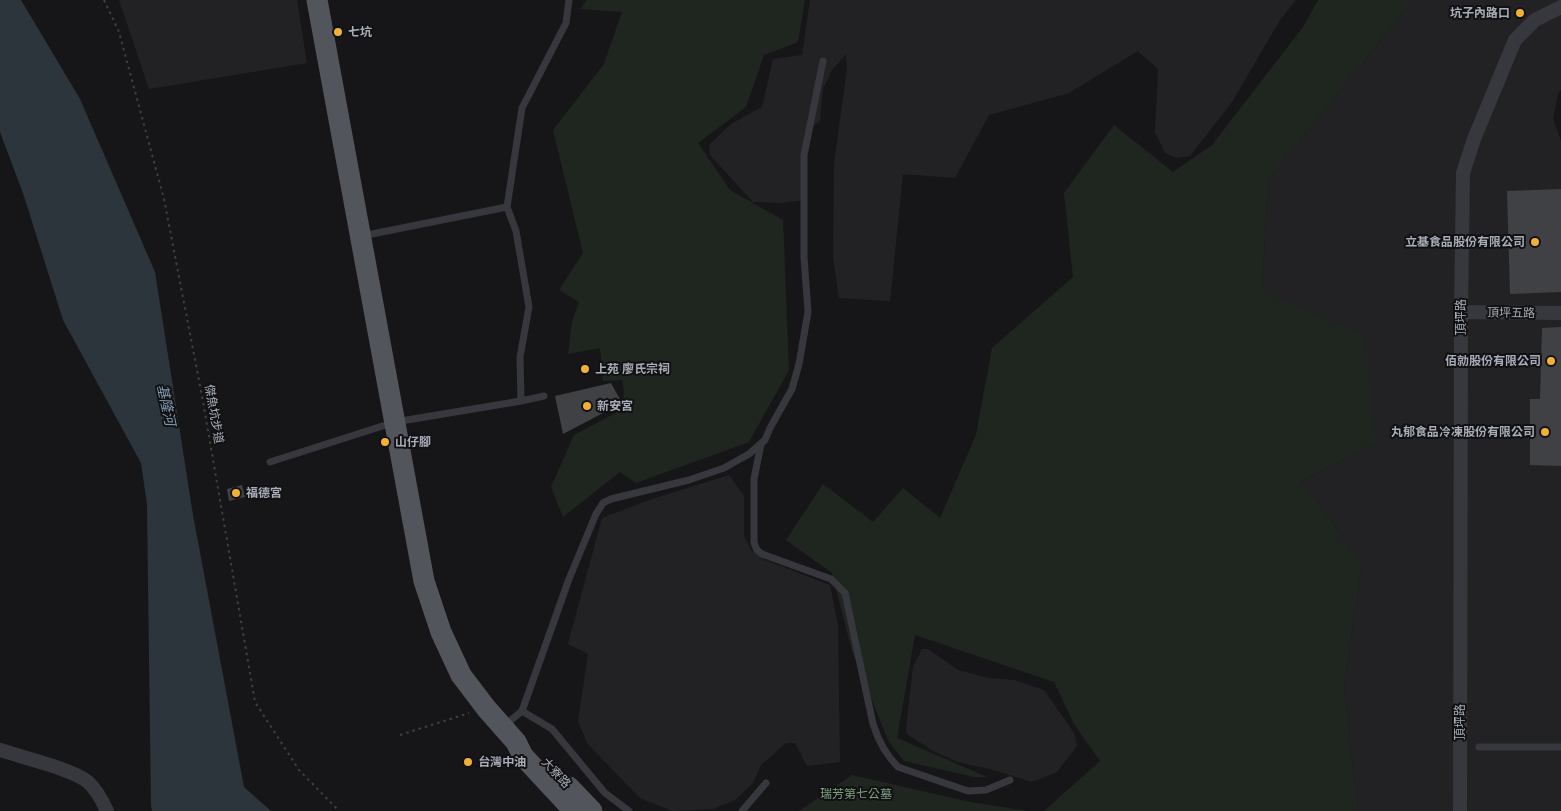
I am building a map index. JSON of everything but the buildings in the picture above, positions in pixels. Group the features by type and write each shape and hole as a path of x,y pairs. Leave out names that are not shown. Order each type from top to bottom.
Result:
{"main road":[{"path":"317,0 424,581 441,632 461,675 500,724"},
{"name":"大寮路","path":"500,724 523,756 574,811"},
{"name":"大寮路","path":"500,724 532,748 592,811"}],"street":[{"name":"頂坪路","path":"1460,811 1463,173 1474,138 1515,40 1535,20 1561,7"},
{"name":"頂坪五路","path":"1461,312 1561,313"},
{"path":"0,750 70,772 87,781 98,792 107,811"}],"lane":[{"path":"521,401 520,357 529,308 516,231 507,207 522,108 566,23 569,0"},
{"path":"500,724 522,711 569,579 596,514 603,503 611,499 689,480 724,468 749,454 765,440 792,389 799,364 808,312 804,257 804,155 824,61"},
{"path":"361,236 507,207"},
{"path":"270,462 395,422 544,396"},
{"path":"761,443 754,479 754,543 757,550 762,554 831,579 845,593 873,724 878,737 892,760 898,767 968,790 986,790 1010,780"},
{"path":"522,711 552,729 605,793 629,811"},
{"path":"1479,748 1561,747"},
{"path":"742,811 766,783"}],"path":[{"name":"傑魚坑步道","path":"104,0 118,32 164,199 202,396 255,702 299,770 338,811"},
{"path":"400,735 500,724"}],"shaded area":[{"path":"119,0 297,0 307,63 149,89"},
{"path":"810,0 1296,0 1280,20 1232,102 1190,156 1176,158 1165,153 1155,132 1158,69 1138,51 1069,93 989,115 955,178 903,174 890,301 839,298 833,257 834,164 847,69 846,54 832,70 823,89 820,121 808,129 805,200 781,203 753,202 710,155 709,145 731,124 762,107 773,59 802,55"},
{"path":"1413,0 1561,0 1561,90 1558,94 1553,119 1561,141 1561,811 1358,811 1344,685 1362,564 1302,481 1376,442 1262,291 1268,181"},
{"path":"729,475 744,496 744,536 751,550 765,560 830,585 838,625 840,762 807,766 795,743 786,743 761,765 753,783 735,800 713,809 672,811 640,798 587,743 578,721 588,654 568,644 602,518 652,499"},
{"path":"922,649 928,649 958,670 988,678 1014,680 1044,690 1074,733 1077,746 1057,772 1032,782 958,762 933,751 907,734 906,729 913,667"}],"green space":[{"path":"587,0 805,0 798,42 764,55 746,107 698,143 730,190 783,220 789,370 749,442 636,483 620,472 563,517 551,487 574,435 623,409 624,391 622,380 603,381 600,348 568,354 572,322 579,302 559,290 583,253 553,130 604,64 622,12 580,9"},
{"path":"1318,0 1413,0 1268,181 1262,291 1365,335 1376,442 1302,481 1362,564 1344,685 1358,811 1044,811 1100,761 1074,724 1054,682 915,635 897,738 987,777 974,777 904,761 888,740 852,651 832,573 786,540 823,484 873,522 903,488 940,518 976,435 992,348 1073,277 1064,193 1114,125 1173,172 1212,145 1303,27"},
{"name":"瑞芳第七公墓","path":"852,775 970,802 1028,811 799,811"}],"water":[{"name":"基隆河","path":"0,0 21,0 80,99 155,272 193,515 244,787 271,811 152,811 147,504 141,463 63,320 23,193 0,132"}],"place":[{"name":"坑子內路口","path":"1520,13"},
{"name":"七坑","path":"338,32"},
{"name":"立基食品股份有限公司","path":"1535,242"},
{"name":"佰勍股份有限公司","path":"1551,361"},
{"name":"上苑 廖氏宗祠","path":"585,369"},
{"name":"新安宮","path":"587,406"},
{"name":"丸郁食品冷凍股份有限公司","path":"1545,432"},
{"name":"山仔腳","path":"385,442"},
{"name":"福德宮","path":"236,493"},
{"name":"台灣中油","path":"468,762"}]}
